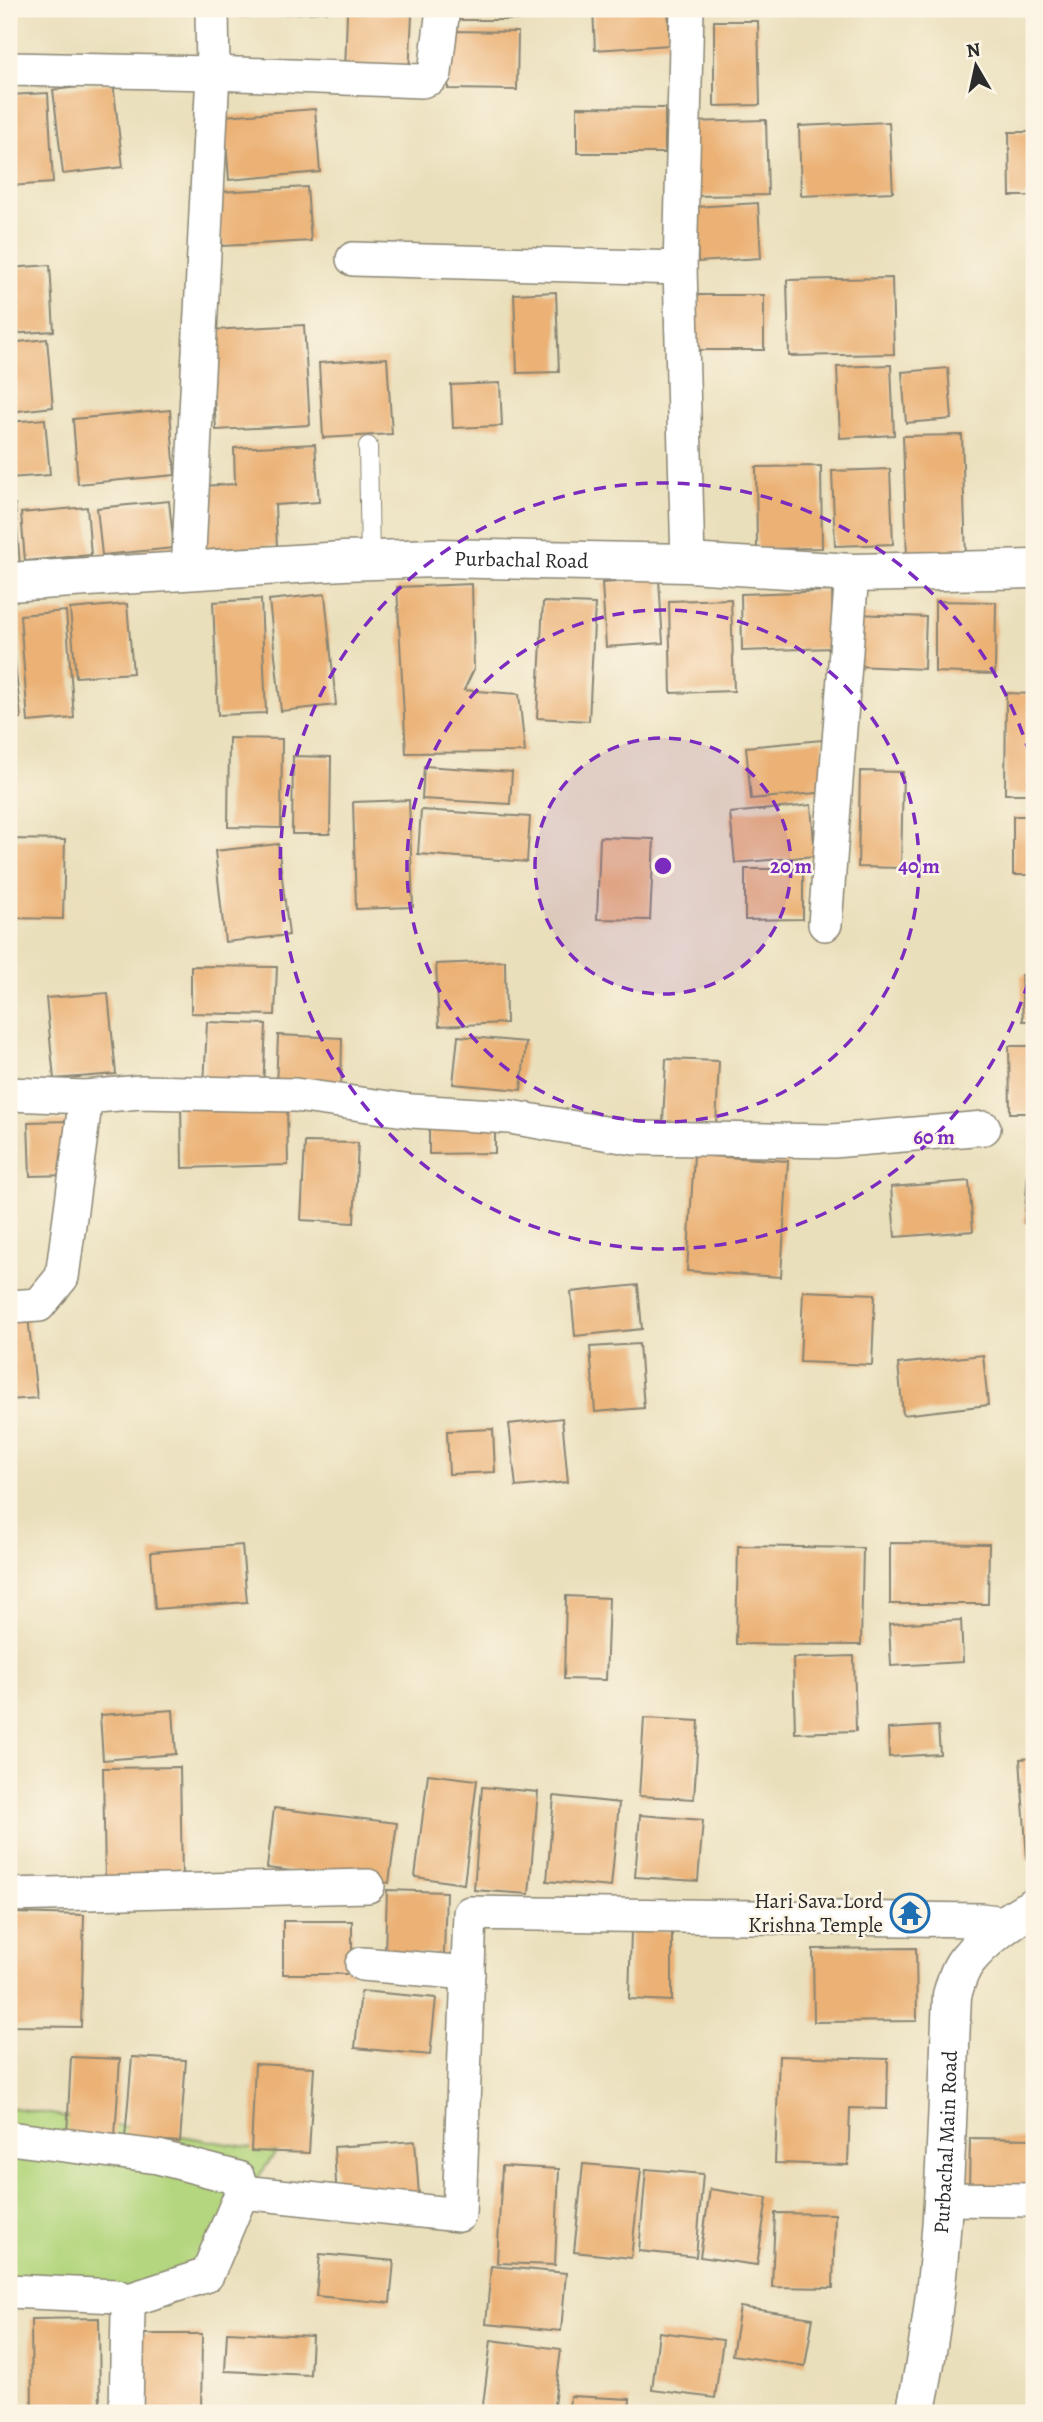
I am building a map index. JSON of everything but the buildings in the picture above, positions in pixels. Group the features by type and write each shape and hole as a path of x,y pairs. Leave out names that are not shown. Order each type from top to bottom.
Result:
{"street":[{"path":"188,572 213,73 212,9"},
{"path":"9,69 422,81 435,73 443,9"},
{"path":"687,9 680,268 688,563"},
{"path":"353,259 680,268"},
{"name":"Purbachal Road","path":"9,582 436,558 688,563 852,573 1034,569"},
{"path":"825,924 852,573"},
{"path":"9,1094 86,1097 140,1092 295,1096 412,1111 510,1116 634,1138 833,1141 984,1128"},
{"path":"9,1307 39,1305 62,1277 86,1097"},
{"path":"9,1895 368,1886"},
{"path":"242,2192 459,2215 470,1913 981,1920 1020,1915"},
{"name":"Purbachal Main Road","path":"915,2413 931,2330 943,2199 953,1995 959,1973 967,1959 1020,1915"},
{"path":"362,1964 468,1973"},
{"path":"9,2138 158,2157 238,2178 242,2192 208,2275 126,2301 117,2296 9,2291"},
{"path":"943,2199 1034,2200"},
{"path":"126,2301 126,2413"}],"lane":[{"path":"368,446 370,560"}],"green space":[{"path":"9,2107 276,2152 166,2306 9,2295"}],"place":[{"name":"Hari Sava.Lord Krishna Temple","path":"910,1913"}]}
